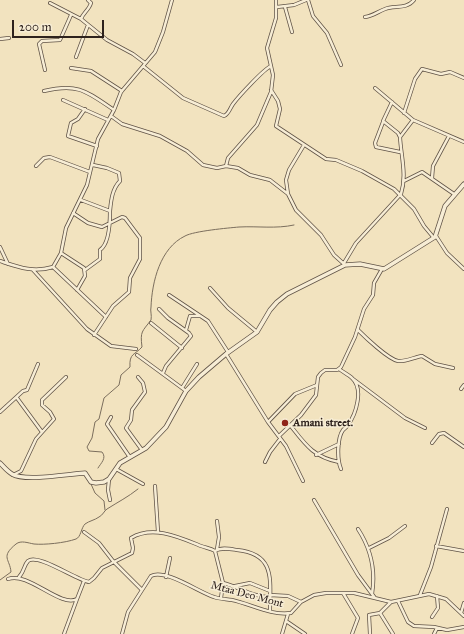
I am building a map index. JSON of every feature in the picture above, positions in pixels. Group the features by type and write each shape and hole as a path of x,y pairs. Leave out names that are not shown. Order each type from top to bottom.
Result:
{"street":[{"path":"80,19 82,14 90,6 91,3 88,0"},
{"path":"0,261 32,270 52,267 61,253 66,228 81,200 93,165 98,139 114,110 122,90 144,65 160,41 172,0"},
{"path":"226,166 228,158 257,125 271,90 272,66 267,48 274,26 277,7 276,0"},
{"path":"277,7 307,0 313,16 327,33 341,65"},
{"path":"365,17 374,16 386,8 403,7 414,0"},
{"path":"50,3 80,19 144,65 183,98 224,116 238,98 265,70 272,66"},
{"path":"285,6 292,32"},
{"path":"45,70 39,44 42,41 60,40 71,15"},
{"path":"76,56 88,25"},
{"path":"0,39 9,38"},
{"path":"71,68 91,72 122,90"},
{"path":"404,113 415,79 422,69 441,74 450,72 464,78"},
{"path":"44,91 65,87 76,88 92,95 114,110"},
{"path":"375,88 413,120 464,142"},
{"path":"271,90 278,101 280,109 275,124 326,159 336,160 370,174 401,194 418,214 424,226 451,257 464,268"},
{"path":"63,100 108,120"},
{"path":"392,102 375,143 376,147 400,152"},
{"path":"85,109 78,118 71,123 68,136 97,146"},
{"path":"111,116 122,124 160,136 187,151 203,165 217,168 226,166 238,168 250,175 270,180 288,194"},
{"path":"400,137 413,120"},
{"path":"345,264 356,243 401,194 404,181 400,152 400,137 398,133 383,122"},
{"path":"432,178 433,166 449,136"},
{"path":"304,145 288,170 286,180 288,194 296,210 321,235 334,255 345,264"},
{"path":"36,166 44,158 50,156 91,172"},
{"path":"85,270 100,259 100,250 104,248 110,230 112,196 116,185 120,181 119,173 107,168 93,165"},
{"path":"404,181 422,172 454,194"},
{"path":"339,369 358,330 364,309 373,295 374,283 382,269 435,237 445,206 464,184"},
{"path":"81,200 110,211"},
{"path":"73,213 96,226 102,227 110,222 125,218 140,238 140,259 128,285 129,292 113,306 94,335"},
{"path":"0,247 8,264"},
{"path":"61,253 78,262 85,270 85,276 77,290"},
{"path":"0,463 13,475 22,477 85,473 91,482 101,484 109,479 116,468 129,456 142,450 166,428 186,391 199,377 227,354 258,332 277,302 300,287 345,264 360,264 382,269"},
{"path":"52,267 106,317"},
{"path":"32,270 80,323 94,335 111,346 136,349"},
{"path":"210,288 228,308 258,332"},
{"path":"169,295 211,324 227,354 279,438 303,481"},
{"path":"159,309 168,318 186,330 191,336 166,366 163,373"},
{"path":"186,330 190,316 200,316"},
{"path":"151,323 182,348"},
{"path":"358,330 370,342 395,360 422,356 435,364 453,368"},
{"path":"137,355 186,391"},
{"path":"0,412 23,391 27,390 38,364"},
{"path":"182,388 198,364"},
{"path":"265,462 279,438 301,415 316,395 318,376 323,370 339,369 353,379 359,381 405,418 425,428"},
{"path":"13,475 21,471 42,432 54,419 50,412 42,405 42,400 66,376"},
{"path":"138,377 143,383 145,392 132,410 131,420 126,428 142,450"},
{"path":"341,469 338,462 339,444 343,430 348,426 353,416 358,400 356,385 353,379"},
{"path":"268,422 295,394 317,385"},
{"path":"461,388 464,385"},
{"path":"17,398 42,432"},
{"path":"111,417 107,424 129,456"},
{"path":"290,426 309,449 316,455 327,460 338,462"},
{"path":"432,443 439,434 444,433 464,447"},
{"path":"316,455 339,444"},
{"path":"116,468 143,484"},
{"path":"109,479 108,490 110,500"},
{"path":"155,486 158,532"},
{"path":"314,500 358,575 376,598"},
{"path":"420,595 431,567 447,509"},
{"path":"217,522 219,537 216,550 218,569 223,583 221,598"},
{"path":"369,548 389,538 405,526"},
{"path":"358,529 369,548 373,568 372,594"},
{"path":"84,532 99,543 113,561 142,590"},
{"path":"19,577 27,562 32,560 44,562 84,581 91,580 102,568 113,561 132,553 132,538 143,533 158,532 216,550 252,552 263,560 269,572 270,611"},
{"path":"436,546 464,551"},
{"path":"166,577 170,558"},
{"name":"Mtaa Deo Mont","path":"122,634 128,612 153,575 166,577 194,586 214,597 288,614"},
{"path":"8,579 19,577 66,599 74,601 77,599"},
{"path":"64,634 84,581"},
{"path":"223,583 255,596 288,596 300,602"},
{"path":"233,586 250,583 270,595"},
{"path":"282,634 288,614 293,612 300,602 326,593 358,594 391,602 420,595 437,596 446,599 464,616"},
{"path":"343,593 358,618 352,634"},
{"path":"432,617 438,608 437,596"},
{"path":"398,601 411,625 447,630 464,627"},
{"path":"370,634 368,617 371,614 380,612 391,602"},
{"path":"461,613 464,603"},
{"path":"380,612 393,634"},
{"path":"286,621 305,634"},
{"path":"434,634 437,628"}],"waterway":[{"path":"98,468 103,460 104,456 102,452 89,451 87,447 92,438 95,422 99,419 104,398 119,385 121,375 130,367 130,359 142,347 142,332 151,320 153,287 159,267 169,249 176,241 189,234 239,227 274,227 294,225"},
{"path":"91,484 95,493 104,501 105,510"},
{"path":"0,580 11,572 7,555 11,548 16,544 22,542 49,544 76,539 78,538 85,524 96,519 107,509 138,489"}],"place":[{"name":"Amani street.","path":"285,423"}]}
